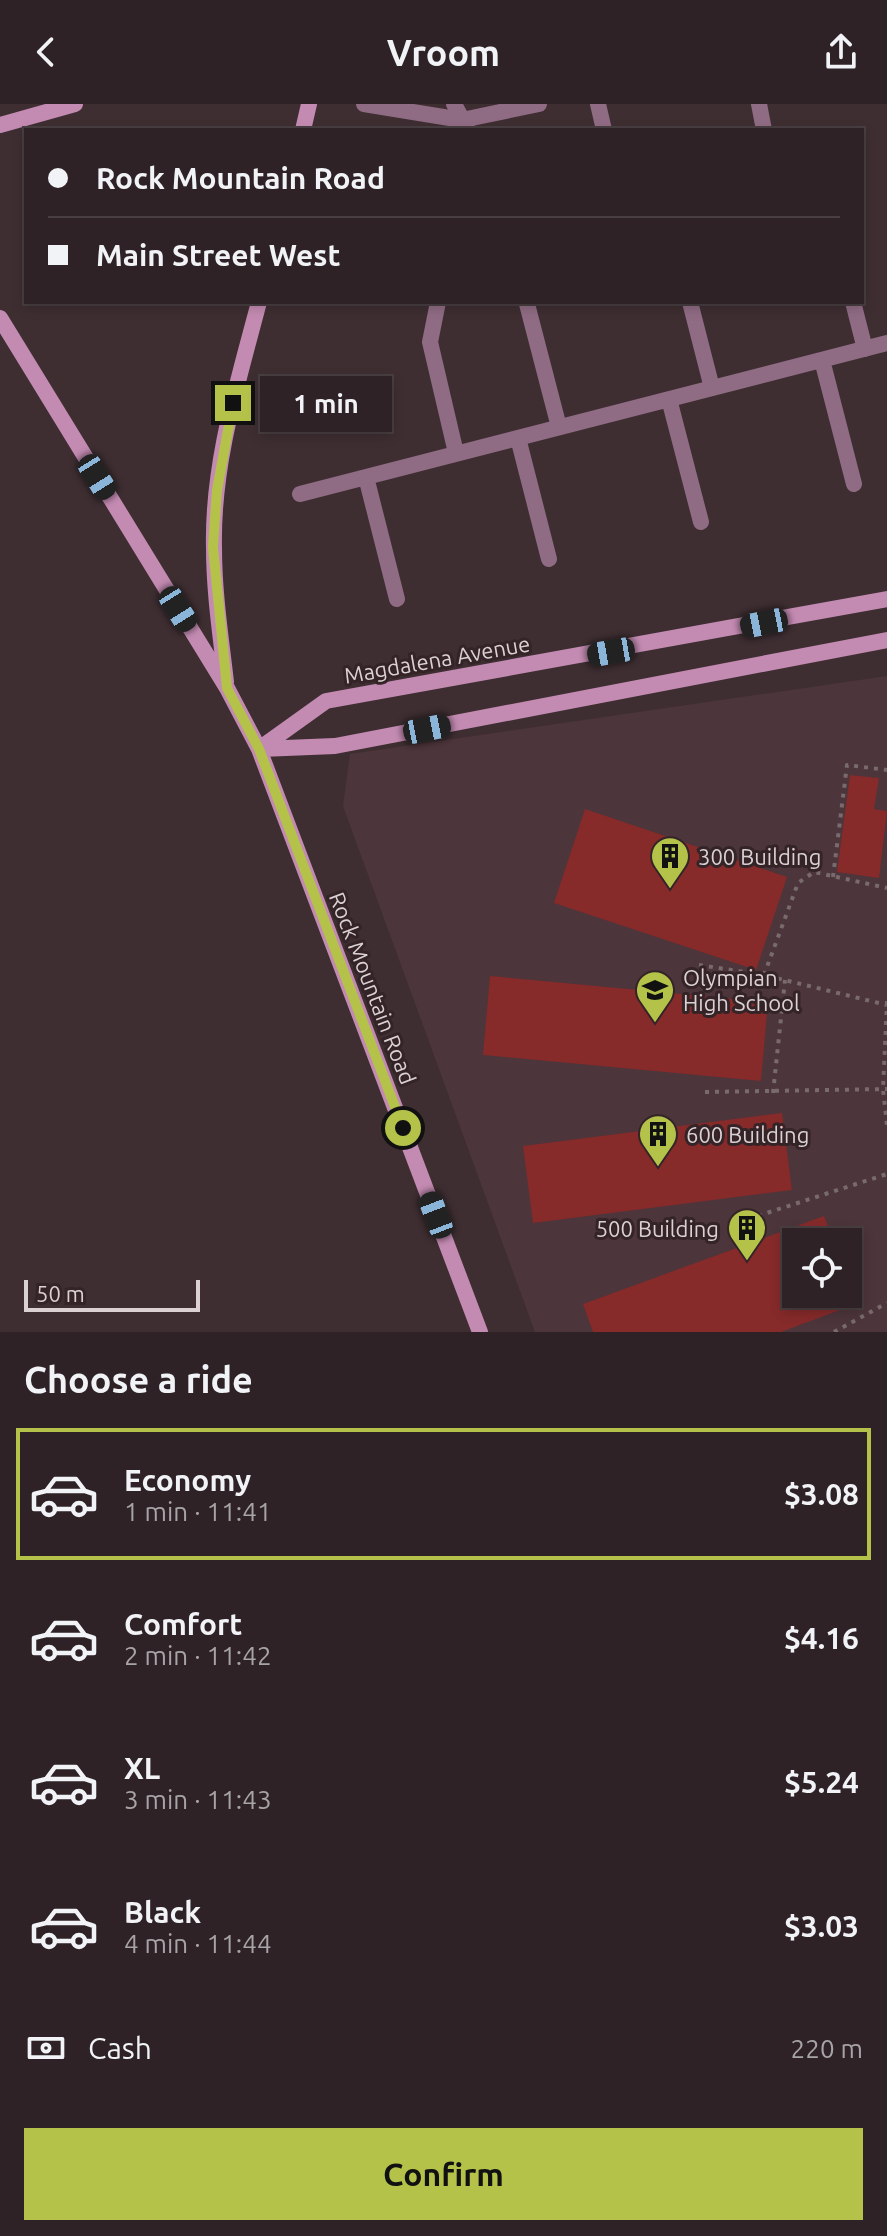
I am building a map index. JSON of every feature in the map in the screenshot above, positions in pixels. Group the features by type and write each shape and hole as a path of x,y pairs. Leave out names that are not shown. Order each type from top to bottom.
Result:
{"street":[{"path":"0,125 75,104"},
{"path":"303,128 309,104"},
{"path":"364,104 465,125 539,104"},
{"path":"454,104 465,125"},
{"path":"598,104 604,128"},
{"path":"759,104 764,128"},
{"path":"227,688 213,547 217,490 227,428 258,304"},
{"path":"438,304 430,342 456,453"},
{"path":"527,304 559,427"},
{"path":"691,304 712,388"},
{"path":"854,304 865,349"},
{"name":"Rock Mountain Road","path":"0,318 227,688 259,749 480,1332"},
{"path":"300,494 887,343"},
{"path":"822,360 854,484"},
{"path":"669,399 701,522"},
{"path":"518,438 549,559"},
{"path":"366,477 397,599"},
{"name":"Magdalena Avenue","path":"259,749 326,701 887,599"},
{"path":"259,749 335,746 887,640"}],"path":[{"path":"833,877 847,765 887,770"},
{"path":"764,975 798,883 814,872 887,888"},
{"path":"699,965 764,975 887,1004 887,1126"},
{"path":"773,1093 785,980"},
{"path":"705,1092 885,1089"},
{"path":"739,1222 887,1174"},
{"path":"834,1332 887,1303"}],"shaded area":[{"name":"Olympian High School","path":"887,676 887,1332 535,1332 343,806 350,754"}],"building":[{"path":"850,775 879,778 874,809 887,811 879,878 837,872"},
{"name":"300 Building","path":"585,809 787,877 756,970 554,903"},
{"path":"490,976 768,1002 761,1081 483,1055"},
{"name":"600 Building","path":"782,1113 792,1190 533,1223 523,1146"},
{"name":"500 Building","path":"824,1216 829,1228 791,1228"},
{"name":"500 Building","path":"782,1231 782,1308 845,1308 781,1332 593,1332 583,1304"}],"place":[{"name":"300 Building","path":"670,890"},
{"name":"Olympian High School","path":"655,1024"},
{"name":"600 Building","path":"658,1168"},
{"name":"500 Building","path":"747,1262"}],"route":[{"path":"233,403 217,490 213,547 227,688 259,749 403,1128"}]}
